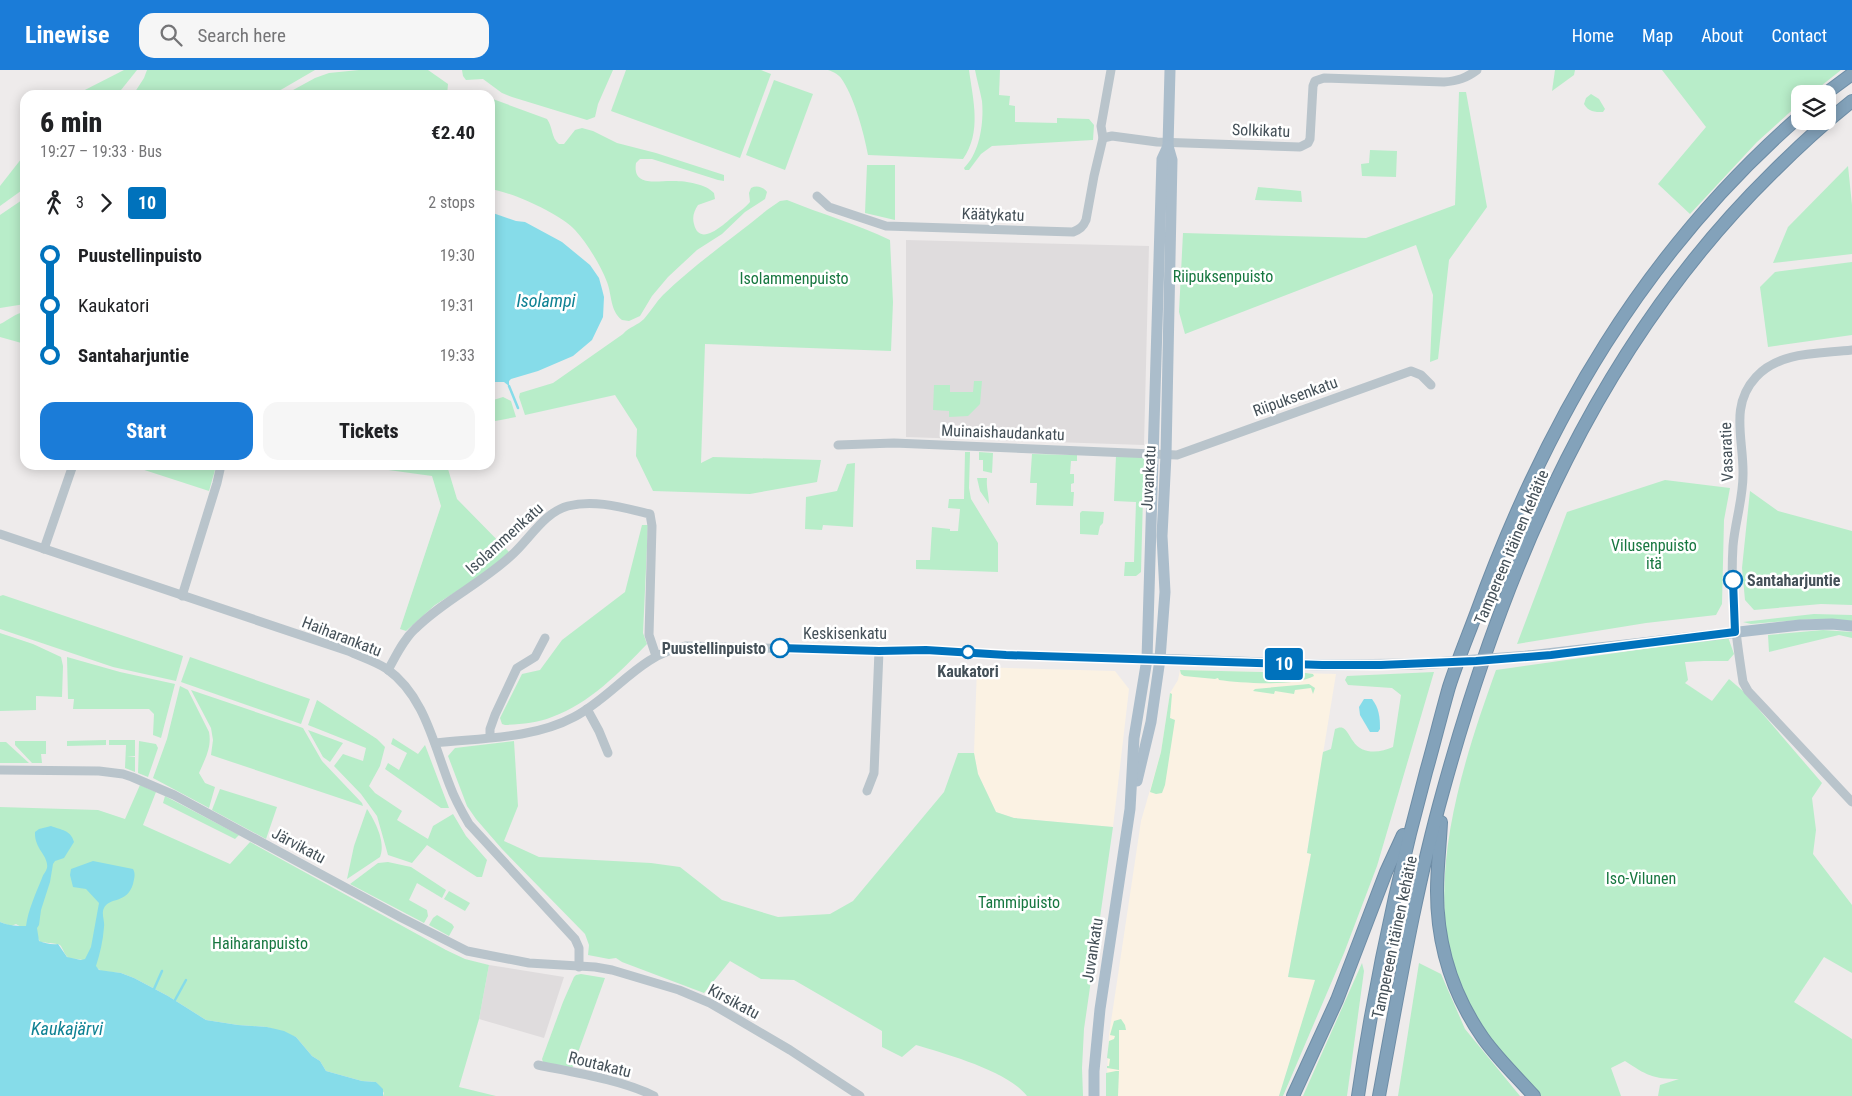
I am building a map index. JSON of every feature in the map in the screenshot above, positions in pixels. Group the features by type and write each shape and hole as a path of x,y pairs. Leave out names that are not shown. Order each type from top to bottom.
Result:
{"highway":[{"path":"1836,86 1852,74"},
{"name":"Tampereen itäinen kehätie","path":"1379,1096 1411,925 1442,792 1475,683 1508,589 1556,478 1615,369 1668,292 1712,237 1748,197 1852,101"},
{"name":"Tampereen itäinen kehätie","path":"1358,1096 1389,921 1417,806 1450,686 1512,520 1567,410 1598,356 1656,268 1730,182 1791,124"},
{"path":"1442,792 1437,891 1446,960 1461,1001 1480,1033 1534,1096"},
{"path":"1292,1096 1337,1000 1386,872 1417,806"}],"main road":[{"name":"Juvankatu","path":"1130,809 1152,722 1160,659 1165,592 1162,536 1166,455 1172,160 1168,144 1170,70"},
{"name":"Juvankatu","path":"1094,1096 1094,1071 1100,1009 1130,809 1134,738 1147,659 1162,159 1168,144"},
{"path":"1160,659 1322,665 1421,664 1529,656 1814,624 1852,626"},
{"name":"Keskisenkatu","path":"1147,659 1160,659"}],"street":[{"name":"Käätykatu","path":"817,196 829,207 886,226 1073,232 1081,228 1086,220 1103,138 1102,126 1111,70"},
{"name":"Solkikatu","path":"1103,138 1112,136 1168,144 1300,147 1308,143 1310,139 1315,80 1324,78 1444,82 1462,79 1477,70"},
{"name":"Vasaratie","path":"1852,350 1793,356 1764,365 1747,389 1739,412 1743,476 1733,548 1735,632 1743,682 1748,691 1852,802"},
{"name":"Riipuksenkatu","path":"1166,455 1178,455 1411,371 1421,375 1431,385"},
{"name":"Muinaishaudankatu","path":"838,445 894,443 1166,455"},
{"path":"44,549 71,470"},
{"path":"182,596 220,470"},
{"name":"Isolammenkatu","path":"388,670 404,642 435,611 476,585 501,565 550,515 566,506 587,502 650,514 652,526 649,635 656,656"},
{"name":"Haiharankatu","path":"0,534 348,652 388,670 408,689 416,701 435,743 454,796 469,824 575,939 579,948 579,966"},
{"path":"490,737 490,729 517,668 535,657 545,638"},
{"name":"Keskisenkatu","path":"435,743 546,729 562,723 587,709 656,656 675,648 686,646 879,651 926,650 1006,655 1147,659"},
{"path":"867,791 874,773 879,651"},
{"path":"587,709 608,753"},
{"name":"Järvikatu","path":"0,770 99,771 124,774 174,795 467,951 529,963 579,966"},
{"name":"Kirsikatu","path":"579,966 612,970 679,990 710,1003 790,1050 860,1096"},
{"name":"Routakatu","path":"538,1065 613,1082 642,1090 654,1096"}],"shaded area":[{"path":"906,240 1149,246 1144,445 906,437"},
{"path":"977,667 1115,671 1129,689 1113,827 1014,818 996,812 978,774 974,753"},
{"path":"1180,670 1336,674 1307,852 1311,854 1288,977 1316,979 1279,1096 1106,1096 1109,1035 1141,821 1161,752 1170,693 1178,680"},
{"path":"489,965 564,977 544,1038 479,1019"}],"green space":[{"path":"124,70 137,70 121,90 85,90"},
{"path":"147,70 315,70 281,90 136,90"},
{"path":"359,70 428,70 448,84 447,90 293,90 329,73"},
{"path":"462,70 613,70 598,104 595,117 587,120 512,97 502,93 483,79 466,80"},
{"path":"626,70 761,70 771,74 740,158 611,111"},
{"path":"828,70 969,70 975,116 973,138 963,159 868,155 851,97 840,77"},
{"path":"975,70 1000,70 999,95 1010,96 1009,105 1015,106 1015,122 1057,123 1057,118 1089,119 1094,125 1093,140 992,146 981,154 969,170 965,170 964,168 974,154 980,137 982,118 982,101"},
{"path":"1555,70 1575,70 1574,75 1552,91"},
{"path":"1662,70 1841,70 1822,85 1791,85 1791,111 1757,142 1690,214 1658,184 1706,127"},
{"path":"774,80 813,94 785,170 746,155"},
{"name":"Riipuksenpuisto","path":"1459,92 1466,92 1487,207 1449,260 1438,359 1430,362 1433,295 1416,245 1185,334 1179,312 1183,233 1366,238 1455,205"},
{"path":"1591,94 1599,99 1605,109 1603,112 1592,111 1584,104 1586,98"},
{"path":"495,100 547,119 556,142 559,144 564,144 575,130 582,128 593,131 617,143 656,153 724,175 724,181 718,180 652,159 640,159 636,163 636,171 642,179 648,181 690,182 706,187 714,193 715,199 698,205 695,210 694,224 697,231 702,234 713,232 747,206 750,202 749,193 751,188 760,187 767,192 765,199 745,212 722,234 697,250 668,277 652,296 640,316 629,321 622,320 615,312 609,287 601,269 589,248 575,230 547,211 495,190"},
{"path":"1370,150 1397,151 1396,177 1362,176 1361,164 1369,163"},
{"path":"20,160 20,192 0,206 0,186"},
{"path":"867,165 895,165 895,220 865,213"},
{"path":"1848,166 1852,205 1852,254 1773,263 1788,227"},
{"path":"1258,187 1301,191 1302,202 1255,200"},
{"name":"Isolammenpuisto","path":"787,200 890,240 893,302 891,351 705,344 701,463 713,457 821,460 817,482 750,494 653,491 636,456 637,429 615,395 525,415 519,397 520,393 553,383 642,321 663,295 688,273 767,210 780,201"},
{"path":"20,201 20,305 0,308 0,215"},
{"path":"1852,262 1852,335 1768,347 1760,287 1775,272"},
{"path":"20,313 20,343 0,337 0,324"},
{"path":"974,381 982,381 980,404 968,416 949,417 949,411 933,410 934,385 950,385 950,392 973,392"},
{"path":"503,397 511,401 516,417 495,421 495,399"},
{"path":"965,452 970,452 969,488 971,499 998,543 998,572 916,569 916,560 930,560 932,527 958,531 960,509 948,508 949,499 964,499"},
{"path":"979,452 993,453 992,473 983,471 983,460 979,460"},
{"path":"1032,454 1077,455 1077,461 1071,461 1070,474 1074,474 1074,483 1071,484 1071,492 1074,492 1073,506 1036,505 1037,483 1030,483"},
{"path":"1116,456 1141,457 1144,459 1141,572 1136,576 1124,576 1125,562 1134,562 1136,502 1114,501"},
{"path":"855,463 853,527 823,525 822,530 805,529 806,497 837,491 847,464"},
{"path":"144,470 215,470 209,491"},
{"path":"388,470 448,470 457,499 509,552 484,574 435,605 406,631 400,629 441,506 432,476"},
{"path":"977,478 987,478 989,504 980,491"},
{"name":"Vilusenpuisto itä","path":"1665,480 1730,488 1724,520 1722,604 1716,615 1646,623 1517,644 1567,512"},
{"path":"1750,491 1778,511 1852,531 1852,605 1821,604 1754,610 1745,600 1742,568"},
{"path":"1082,511 1104,512 1103,523 1100,526 1098,535 1080,534 1080,513"},
{"name":"Puustellinpuisto","path":"642,525 648,525 643,633 647,644 603,686 579,704 566,711 535,722 502,724 500,718 522,674 540,670 562,640 625,592"},
{"path":"3,595 183,656 176,681 113,667 0,629 0,596"},
{"path":"1814,614 1852,615 1852,621 1812,619 1751,624 1743,622"},
{"path":"1823,630 1852,632 1852,638 1839,635 1769,652 1768,635"},
{"path":"0,633 33,644 61,657 63,666 62,697 36,696 36,710 0,711"},
{"name":"Iso-Vilunen","path":"1728,637 1734,654 1728,661 1685,662 1688,680 1685,683 1712,701 1729,679 1743,691 1822,783 1812,798 1816,830 1813,854 1852,905 1852,973 1824,957 1794,1002 1852,1039 1852,1096 1658,1096 1660,1085 1679,1079 1650,1075 1625,1061 1611,1068 1621,1096 1540,1096 1488,1036 1473,1014 1453,964 1445,922 1444,885 1447,848 1454,811 1462,774 1496,670"},
{"path":"67,657 120,672 175,684 161,738 153,735 154,714 149,709 73,709 74,699 68,699"},
{"path":"190,657 310,699 301,724 181,682"},
{"path":"1180,670 1306,673 1313,674 1314,676 1294,682 1254,683 1184,676"},
{"path":"1434,672 1377,866 1344,953 1283,1096 1279,1096 1315,980 1288,977 1311,854 1307,853 1323,752 1331,749 1335,729 1340,728 1346,730 1357,746 1366,751 1383,751 1393,747 1401,695 1392,688 1348,685 1345,680 1347,676"},
{"path":"1309,684 1315,688 1313,694 1311,688 1295,690 1294,694 1275,691 1274,694 1253,691 1255,689"},
{"path":"180,686 188,690 209,732 209,748 199,773 205,783 215,787 209,808 153,778 167,739"},
{"path":"191,690 303,728 322,761 363,806 211,755 213,740 211,728"},
{"path":"1170,693 1172,694 1170,718 1175,720 1165,785 1162,793 1156,794 1150,792 1161,752"},
{"path":"317,700 377,739 385,747 380,766 369,786 375,793 402,811 397,820 428,839 433,826 453,814 466,836 487,860 482,877 477,877 427,845 412,863 388,855 377,816 361,794 334,766 343,754 363,761 366,748 308,725"},
{"path":"308,730 343,743 330,762 323,757"},
{"path":"393,738 418,754 425,745 449,808 441,808 385,769 388,763 399,770 407,753 391,744"},
{"path":"106,740 106,745 67,746 67,741"},
{"path":"109,740 135,740 135,756 127,756 135,757 135,772 125,768 126,745 109,745"},
{"path":"15,741 46,741 46,754 41,754 42,763 32,763 15,745"},
{"path":"139,741 156,744 158,748 148,777 138,773"},
{"name":"Tammipuisto","path":"514,741 518,806 504,841 539,857 651,863 680,867 722,900 778,917 830,914 853,901 944,792 958,753 974,753 978,774 996,812 1014,818 1113,827 1084,1029 1083,1096 1027,1096 1006,1079 976,1064 916,1045 902,1057 882,1047 882,1031 794,980 761,979 730,961 704,993 616,958 609,959 588,955 589,945 585,934 502,849 476,819 467,806 448,756 455,748"},
{"path":"0,742 6,742 29,763 0,763"},
{"name":"Haiharanpuisto","path":"140,785 156,792 143,825 230,864 250,842 446,950 465,959 489,965 479,1019 459,1087 496,1096 383,1096 384,1093 376,1082 362,1081 326,1071 320,1061 312,1056 296,1037 267,1027 206,1020 168,996 134,978 121,973 101,971 87,962 70,959 60,945 40,942 37,936 16,924 11,926 0,922 0,807 98,810 125,819"},
{"path":"220,789 277,807 266,839 212,810"},
{"path":"165,796 239,835 235,839 163,803"},
{"path":"367,809 381,838 380,857 347,879 354,846"},
{"path":"388,862 411,867 446,890 442,898 417,883 409,900 427,910 428,916 424,923 350,884 378,863"},
{"path":"449,891 470,903 465,911 444,899"},
{"path":"437,915 454,927 449,936 429,925"},
{"path":"1362,963 1364,971 1347,1096 1303,1096"},
{"path":"1419,963 1441,974 1465,1029 1520,1096 1398,1096"},
{"path":"581,974 605,978 572,1069 544,1065 542,1059 563,1002 574,977"},
{"path":"1121,1019 1126,1030 1119,1030 1119,1070 1107,1068 1110,1059 1107,1058 1109,1041 1114,1039 1115,1036 1110,1035 1114,1021"},
{"path":"1119,1071 1118,1096 1106,1096 1106,1073"}],"water":[{"name":"Isolampi","path":"495,214 525,222 562,242 590,265 599,278 604,297 603,317 592,340 573,356 538,371 511,379 509,386 504,382 495,382"},
{"path":"1364,699 1372,699 1379,713 1380,729 1378,732 1370,732 1360,715 1359,707"},
{"name":"Kaukajärvi","path":"51,826 71,835 74,842 64,858 55,861 53,864 37,928 39,941 58,944 67,957 85,959 91,947 99,903 86,889 73,887 70,875 71,869 93,861 133,869 133,884 127,895 110,902 103,910 103,937 96,966 99,970 121,973 134,978 168,996 206,1020 267,1027 284,1031 296,1037 312,1056 320,1061 326,1071 362,1081 376,1082 383,1089 383,1096 0,1096 0,922 26,926 32,902 47,868 46,860 35,838 35,832"}],"waterway":[{"path":"509,386 518,408"},
{"path":"154,989 162,971"},
{"path":"175,1000 186,980"}],"bus line":[{"name":"10","path":"780,648 879,651 926,650 1006,655 1322,665 1476,661 1551,655 1735,632 1733,580"}],"place":[{"name":"Santaharjuntie","path":"1733,580"},
{"name":"Puustellinpuisto","path":"780,648"},
{"name":"Kaukatori","path":"968,652"}]}
